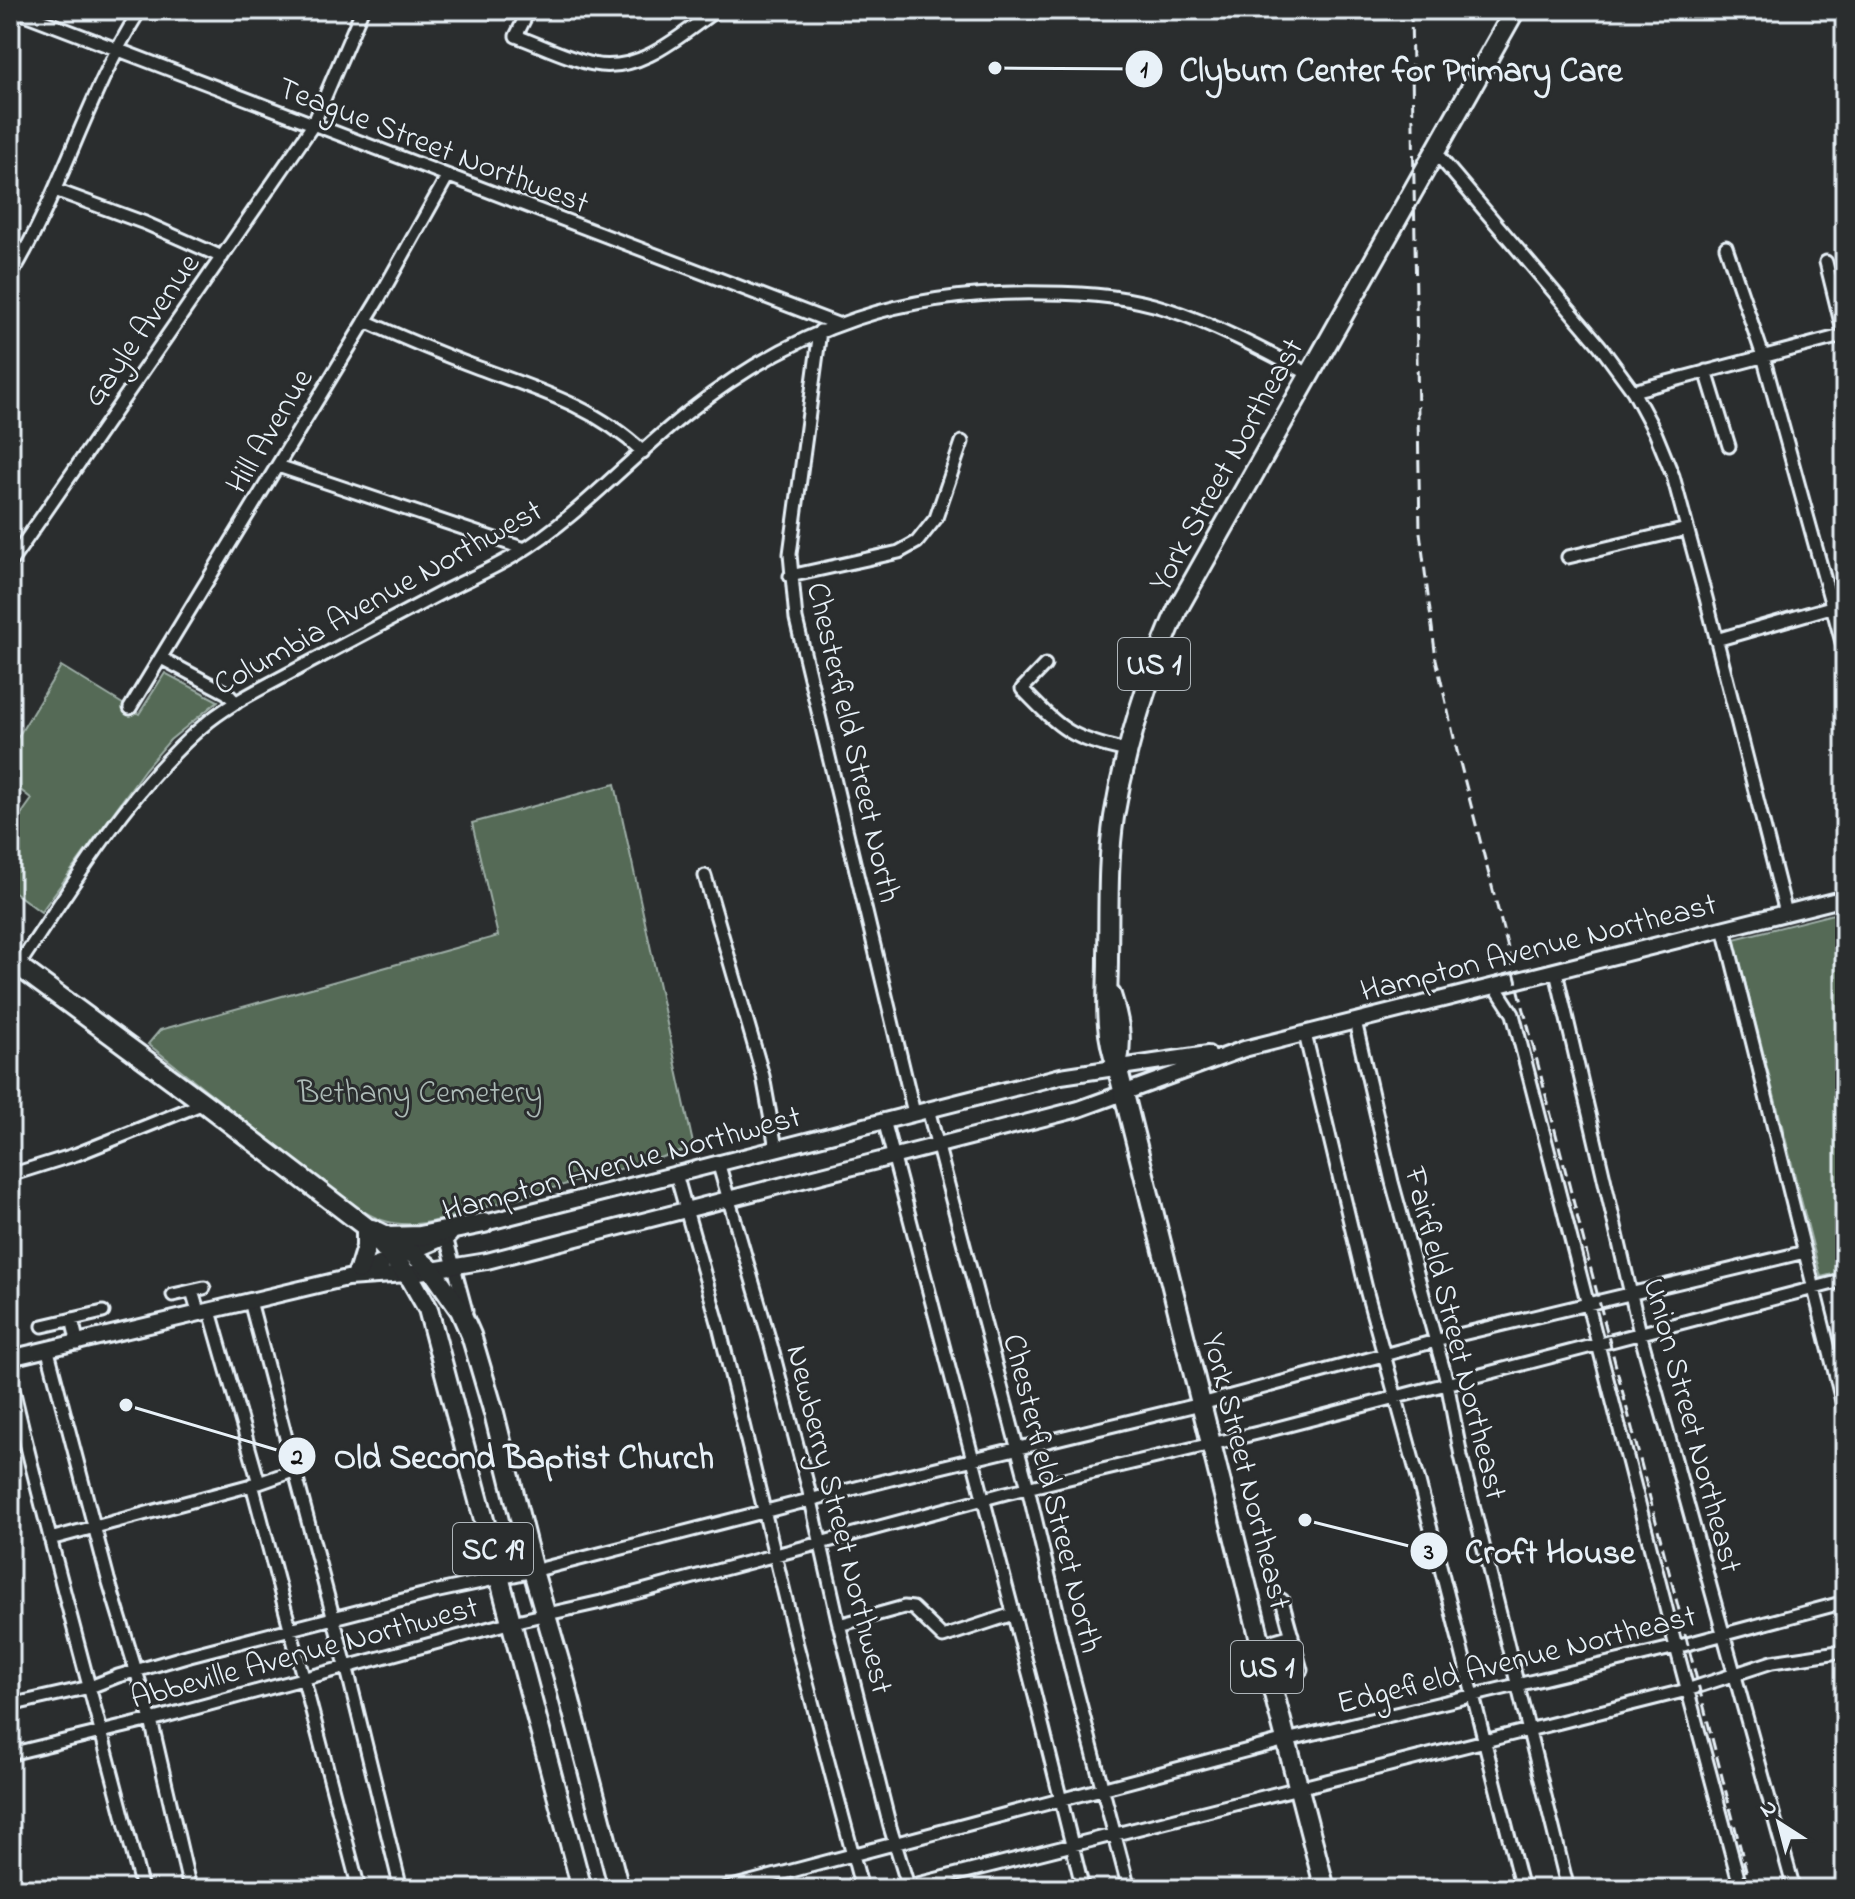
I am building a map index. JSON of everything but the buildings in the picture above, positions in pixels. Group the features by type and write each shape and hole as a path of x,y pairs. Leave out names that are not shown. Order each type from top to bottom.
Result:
{"main road":[{"name":"York Street Northeast","path":"1325,1889 1117,1066 1122,1043 1119,1019 1108,988 1114,819 1127,751 1153,667 1178,608 1515,10"},
{"name":"SC 19","path":"15,968 204,1103 403,1256 432,1270 450,1294 471,1335 494,1413 533,1571 619,1889"},
{"path":"387,1237 420,1236 484,1223"},
{"name":"SC 19","path":"366,1227 387,1237 403,1256 407,1274 425,1303 582,1889"},
{"path":"353,1274 366,1247 366,1227"},
{"path":"425,1303 438,1293 450,1294"}],"street":[{"name":"Teague Street Northwest","path":"14,10 837,324"},
{"path":"10,277 55,190 115,49 140,10"},
{"name":"Gayle Avenue","path":"10,563 313,125 362,10"},
{"path":"529,10 516,36 595,65 627,63 658,50 716,10"},
{"path":"1436,153 1600,346 1633,391 1665,453 1786,913"},
{"name":"Hill Avenue","path":"130,708 365,321 447,177"},
{"path":"55,190 145,223 222,257"},
{"path":"1726,247 1839,604 1845,653"},
{"path":"1633,391 1845,337 1826,262"},
{"name":"Columbia Avenue Northwest","path":"15,968 151,780 198,731 236,703 525,549 586,502 690,410 721,387 753,366 820,331 909,304 960,295 1010,292 1097,295 1166,308 1309,374"},
{"path":"365,321 582,408 614,427 643,452"},
{"name":"Chesterfield Street North","path":"820,331 792,526 790,576 796,619 921,1111 937,1144 1018,1448 1129,1889"},
{"path":"1706,371 1729,446"},
{"path":"790,576 899,552 917,542 936,518 962,442"},
{"path":"278,466 525,549"},
{"path":"1568,557 1687,529"},
{"path":"1716,640 1839,604"},
{"path":"161,658 227,693 236,703"},
{"path":"1045,665 1022,689 1030,698 1068,733 1089,742 1127,751"},
{"path":"705,876 763,1076 776,1148"},
{"name":"Hampton Avenue Northeast","path":"893,1155 1079,1109 1244,1049 1845,898"},
{"path":"1724,928 1845,1413"},
{"name":"Union Street Northeast","path":"1556,972 1640,1333 1794,1889"},
{"path":"1495,986 1513,1014 1741,1889"},
{"name":"Fairfield Street Northeast","path":"1355,1021 1392,1182 1447,1382 1461,1456 1568,1889"},
{"path":"1305,1034 1354,1241 1522,1889"},
{"name":"Hampton Avenue Northeast","path":"921,1111 1061,1076 1244,1049"},
{"path":"10,1175 77,1154 204,1103"},
{"name":"Hampton Avenue Northwest","path":"10,1358 78,1344 353,1274 484,1223 921,1111"},
{"path":"884,1120 1083,1889"},
{"name":"Hampton Avenue Northwest","path":"353,1274 407,1274 456,1267 893,1155"},
{"name":"Newberry Street Northwest","path":"718,1162 761,1309 811,1500 905,1888"},
{"path":"676,1174 862,1889"},
{"path":"446,1237 471,1335"},
{"name":"Abbeville Avenue Northwest","path":"10,1705 90,1687 136,1671 332,1619 533,1571 972,1458 1201,1404 1436,1341 1805,1252"},
{"name":"Abbeville Avenue Northwest","path":"10,1754 151,1720 512,1622 545,1616 1028,1488 1211,1444 1845,1280"},
{"path":"173,1295 198,1289 256,1484 359,1889"},
{"path":"250,1301 401,1889"},
{"path":"43,1326 103,1312"},
{"path":"72,1319 78,1344"},
{"path":"48,1351 151,1720 190,1889"},
{"path":"10,1376 142,1889"},
{"path":"50,1539 256,1484 293,1471"},
{"path":"1267,1666 1299,1663 1282,1600"},
{"name":"Edgefield Avenue Northeast","path":"724,1889 1286,1740 1676,1647 1845,1602"},
{"path":"839,1625 904,1607 913,1608 943,1637 1013,1614"},
{"path":"1261,1644 1292,1635"},
{"path":"905,1888 1687,1690 1801,1656 1845,1651"}],"green space":[{"path":"61,666 139,714 165,673 218,701 170,740 145,769 41,912 10,889 10,830 32,799 10,782 10,750"},
{"name":"Bethany Cemetery","path":"615,784 694,1148 440,1220 397,1224 363,1211 338,1194 148,1044 160,1030 498,936 472,823"},
{"path":"1845,911 1845,1271 1821,1277 1734,939"}],"railway":[{"path":"1411,10 1420,532 1436,659 1457,751 1751,1889"}],"place":[{"name":"Clyburn Center for Primary Care","path":"995,68"},
{"name":"Old Second Baptist Church","path":"126,1405"},
{"name":"Croft House","path":"1305,1520"}]}
